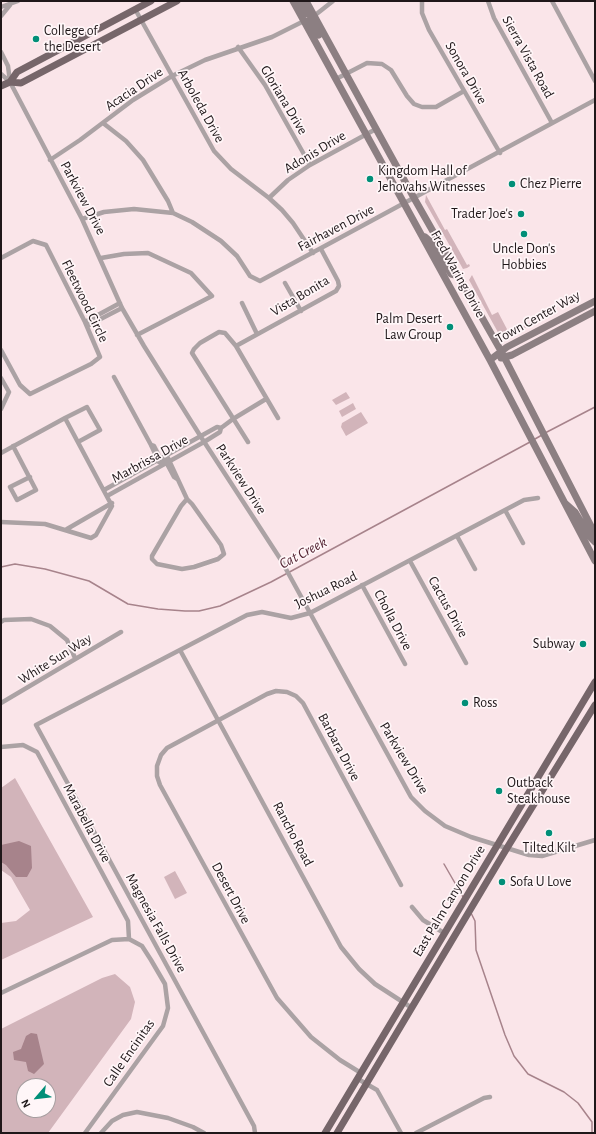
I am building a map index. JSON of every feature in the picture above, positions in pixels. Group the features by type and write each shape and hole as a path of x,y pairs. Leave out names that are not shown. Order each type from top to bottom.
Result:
{"main road":[{"path":"10,82 17,72 151,1"},
{"path":"1,86 10,82 21,83 177,1"},
{"name":"Fred Waring Drive","path":"293,1 490,360 564,503 592,550 595,561"},
{"path":"298,1 305,13 314,16"},
{"name":"Fred Waring Drive","path":"306,1 414,198 503,354 595,534"},
{"path":"304,21 309,21 313,24 322,40 333,52"},
{"path":"420,232 432,244 451,274 455,277 459,276"},
{"name":"Town Center Way","path":"503,354 595,301"},
{"name":"Town Center Way","path":"490,360 595,311"},
{"path":"564,503 575,512 595,542"},
{"name":"East Palm Canyon Drive","path":"325,1133 595,682"},
{"name":"East Palm Canyon Drive","path":"337,1133 365,1083 458,933 507,848 595,705"}],"street":[{"path":"1,7 18,1"},
{"path":"314,16 333,1"},
{"name":"Sonora Drive","path":"422,1 422,13 429,30 500,153"},
{"name":"Sierra Vista Road","path":"488,1 494,18 552,123"},
{"path":"552,1 595,81"},
{"path":"1,16 10,5"},
{"name":"Arboleda Drive","path":"135,9 214,151 231,169 269,198 293,223 313,253"},
{"name":"Acacia Drive","path":"50,160 133,100 172,76 205,60 238,47 272,37 304,21"},
{"name":"Gloriana Drive","path":"238,47 265,85 310,166"},
{"path":"1,52 8,66 10,82"},
{"path":"336,79 367,63 382,64 392,70 407,96 414,104 422,107 436,107 464,91"},
{"path":"1,74 10,82"},
{"name":"Parkview Drive","path":"10,82 82,219 121,305 137,334 202,440 281,560 411,797 425,811 445,826 497,846 529,855 542,856 595,840"},
{"name":"Fairhaven Drive","path":"173,213 192,222 221,241 237,256 255,280 260,281 500,153 595,100"},
{"path":"82,219 104,212 134,209 173,213 168,200 143,160 126,141 103,123"},
{"name":"Adonis Drive","path":"269,198 288,180 376,129"},
{"name":"Fleetwood Circle","path":"1,258 33,241 46,245 86,324 100,356 91,364 30,394 20,385 1,350"},
{"name":"Vista Bonita","path":"236,346 336,291 339,286 320,248"},
{"path":"101,258 124,254 148,253 191,273 212,296 137,334"},
{"path":"285,283 301,311"},
{"path":"242,303 257,334"},
{"path":"86,324 121,305"},
{"path":"248,442 192,353 200,343 219,332 225,333 236,346 278,418"},
{"path":"114,377 155,453 172,470 187,499 221,545 224,554 218,559 194,567 182,569 157,564 152,559 152,556 181,506 187,499"},
{"path":"1,378 9,392 1,409"},
{"name":"Marbrissa Drive","path":"104,490 202,440 217,428 221,428 266,399"},
{"path":"1,452 87,407 100,430 78,442"},
{"path":"1,522 45,524 67,529 88,537 94,537 111,509 112,503 66,418"},
{"path":"13,446 30,477 36,490 17,500 10,487 30,477"},
{"name":"Marbrissa Drive","path":"107,496 163,461"},
{"path":"137,472 139,477"},
{"path":"118,482 122,488"},
{"name":"Joshua Road","path":"36,725 247,615 262,612 291,618 310,613 524,500 538,498"},
{"path":"67,529 112,503"},
{"path":"505,510 523,544"},
{"path":"457,536 475,569"},
{"name":"Cactus Drive","path":"410,561 466,663"},
{"name":"Cholla Drive","path":"362,586 405,664"},
{"path":"1,622 31,619 50,626 67,640 75,658"},
{"name":"White Sun Way","path":"1,703 121,632"},
{"name":"Rancho Road","path":"180,650 341,947 372,981 412,1008"},
{"name":"Barbara Drive","path":"219,720 267,694 276,691 287,692 296,696 303,703 401,885"},
{"name":"Desert Drive","path":"219,720 167,748 161,755 157,766 157,776 160,785 277,998 311,1037 359,1076 365,1083 377,1090 401,1133"},
{"name":"Magnesia Falls Drive","path":"36,725 254,1126 255,1133"},
{"name":"Marabella Drive","path":"1,747 23,745 37,752 128,921 129,939"},
{"path":"412,907 423,920 446,930"},
{"path":"1,993 112,940 129,939"},
{"name":"Calle Encinitas","path":"85,1133 163,1026 168,1008 165,984 142,946 129,939"},
{"path":"416,1133 484,1098 490,1097"},
{"path":"101,1133 112,1121 123,1115 137,1112 168,1118 193,1127 204,1133"}],"shaded area":[{"path":"426,195 445,230 447,229 467,265 469,264 470,266 467,268 463,269 425,202"},
{"path":"472,275 492,315 498,312 509,333 537,319 537,322 509,336 507,339 500,336 469,280"},
{"path":"346,392 350,398 336,405 332,400"},
{"path":"353,403 356,409 342,417 339,411"},
{"path":"361,412 368,423 346,436 341,427 342,423"},
{"path":"15,778 93,917 1,960 1,923 16,921 30,910 11,877 1,870 1,788"},
{"path":"19,841 31,846 32,868 27,877 16,877 6,865 1,862 1,845"},
{"path":"175,871 187,893 175,899 164,877"},
{"path":"115,974 130,987 135,1002 131,1019 48,1133 1,1133 1,1029 102,978"},
{"path":"31,1033 37,1034 44,1064 34,1074 28,1071 26,1062 14,1060 13,1052 21,1049 26,1036"}],"waterway":[{"name":"Cat Creek","path":"545,433 595,407"},
{"name":"Cat Creek","path":"535,439 542,435"},
{"name":"Cat Creek","path":"1,567 15,564 45,569 89,581 128,604 158,609 199,611 220,606 271,582 530,442"},
{"path":"444,864 463,897"},
{"path":"471,913 475,921 476,950 505,1035 514,1056 528,1074 564,1092 578,1103 592,1122 592,1133"}],"place":[{"name":"College of the Desert","path":"36,39"},
{"name":"Kingdom Hall of Jehovahs Witnesses","path":"370,179"},
{"name":"Chez Pierre","path":"512,184"},
{"name":"Trader Joe's","path":"521,214"},
{"name":"Uncle Don's Hobbies","path":"524,234"},
{"name":"Palm Desert Law Group","path":"450,327"},
{"name":"Subway","path":"583,644"},
{"name":"Ross","path":"465,703"},
{"name":"Outback Steakhouse","path":"499,791"},
{"name":"Tilted Kilt","path":"549,833"},
{"name":"Sofa U Love","path":"502,882"}]}
